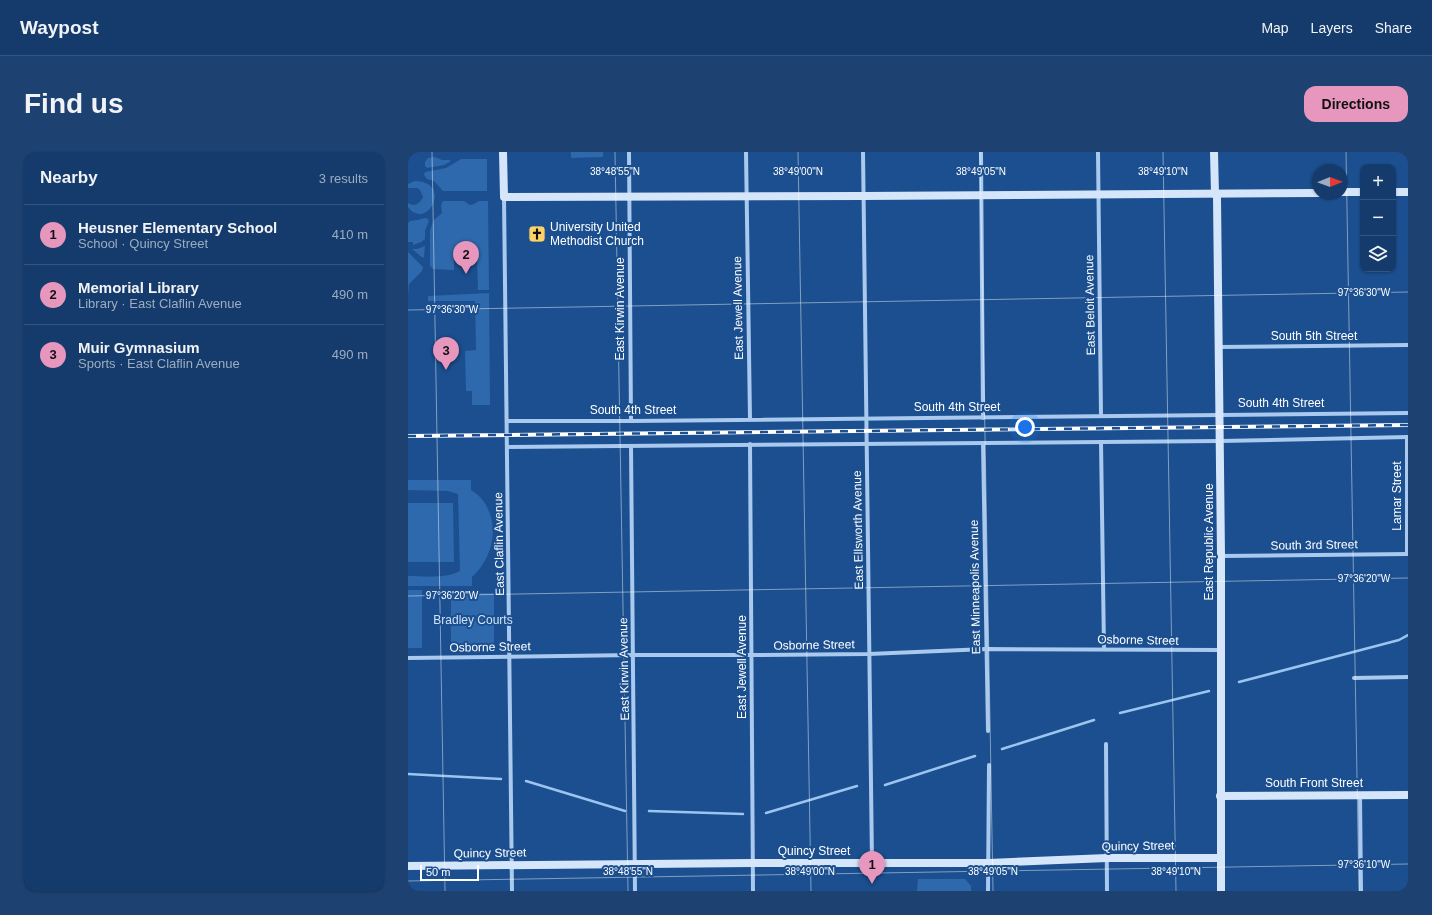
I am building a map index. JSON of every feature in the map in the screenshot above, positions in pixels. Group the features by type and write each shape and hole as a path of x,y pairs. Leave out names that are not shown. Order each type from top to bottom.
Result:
{"street":[{"path":"503,152 504,197 1312,193"},
{"name":"East Kirwin Avenue","path":"629,152 631,421"},
{"name":"East Jewell Avenue","path":"746,152 750,419"},
{"name":"East Ellsworth Avenue","path":"863,152 872,862"},
{"path":"981,152 983,418"},
{"name":"East Beloit Avenue","path":"1098,152 1101,416"},
{"name":"East Republic Avenue","path":"1214,152 1220,414 1221,891"},
{"path":"1348,192 1360,192"},
{"path":"1396,192 1408,192"},
{"name":"East Claflin Avenue","path":"504,197 512,891"},
{"name":"South 5th Street","path":"1219,347 1408,346"},
{"name":"South 4th Street","path":"507,421 983,418 1220,414 1408,413"},
{"path":"507,447 1220,441 1407,437"},
{"name":"Lamar Street","path":"1407,437 1408,554"},
{"name":"East Minneapolis Avenue","path":"983,442 988,731"},
{"path":"1101,442 1104,649"},
{"name":"East Jewell Avenue","path":"750,444 753,891"},
{"name":"East Kirwin Avenue","path":"632,446 636,891"},
{"name":"South 3rd Street","path":"1221,556 1408,554"},
{"name":"Osborne Street","path":"408,658 869,654 986,649 1221,650"},
{"path":"1354,678 1408,676"},
{"path":"1106,744 1108,891"},
{"path":"988,891 989,765"},
{"path":"1360,795 1361,891"},
{"name":"South Front Street","path":"1220,796 1408,795"},
{"name":"Quincy Street","path":"408,866 872,862 989,863 1107,858 1220,858"}],"green space":[{"path":"571,152 603,152 603,157 571,158"},
{"path":"435,157 442,160 451,161 444,165 427,168 425,166 425,162 428,158"},
{"path":"461,159 487,159 487,191 443,191 434,181 427,179 424,175 425,172 446,168"},
{"path":"415,181 427,183 433,189 435,196 433,204 429,210 423,214 415,213 408,207 408,203 412,205 417,204 423,197 420,190 417,188 408,188 408,184"},
{"path":"443,201 464,201 470,205 479,201 488,201 489,290 478,290 477,257 454,257 454,270 433,269 430,266 430,230 434,220 442,213 441,205"},
{"path":"425,218 429,221 425,231 425,239 413,245 413,242 408,242 408,223 410,221"},
{"path":"425,246 423,258 412,249 417,249"},
{"path":"408,252 423,267 422,271 409,284 408,296"},
{"path":"489,293 490,405 472,405 472,391 466,391 465,351 476,350 475,301 428,301 428,296"},
{"path":"408,480 471,480 471,490 481,498 487,507 493,528 490,550 480,569 472,577 472,586 408,586 408,576 441,576 454,574 460,571 458,494 448,491 408,490"},
{"path":"408,503 453,503 454,562 408,562"},
{"path":"408,590 422,590 422,648 408,648"},
{"name":"Bradley Courts","path":"451,593 494,593 494,646 451,646"},
{"path":"918,879 965,879 971,886 971,891 917,891"}],"waterway":[{"path":"1239,682 1399,640 1408,635"},
{"path":"1120,713 1209,691"},
{"path":"1002,749 1094,720"},
{"path":"885,785 975,756"},
{"path":"408,774 501,779"},
{"path":"526,781 625,811"},
{"path":"766,813 857,786"},
{"path":"649,811 743,814"}],"railway":[{"path":"408,436 1408,425"}],"place":[{"name":"University United Methodist Church","path":"537,234"},
{"name":"Memorial Library","path":"466,274"},
{"name":"Muir Gymnasium","path":"446,370"},
{"name":"Heusner Elementary School","path":"872,884"}]}
